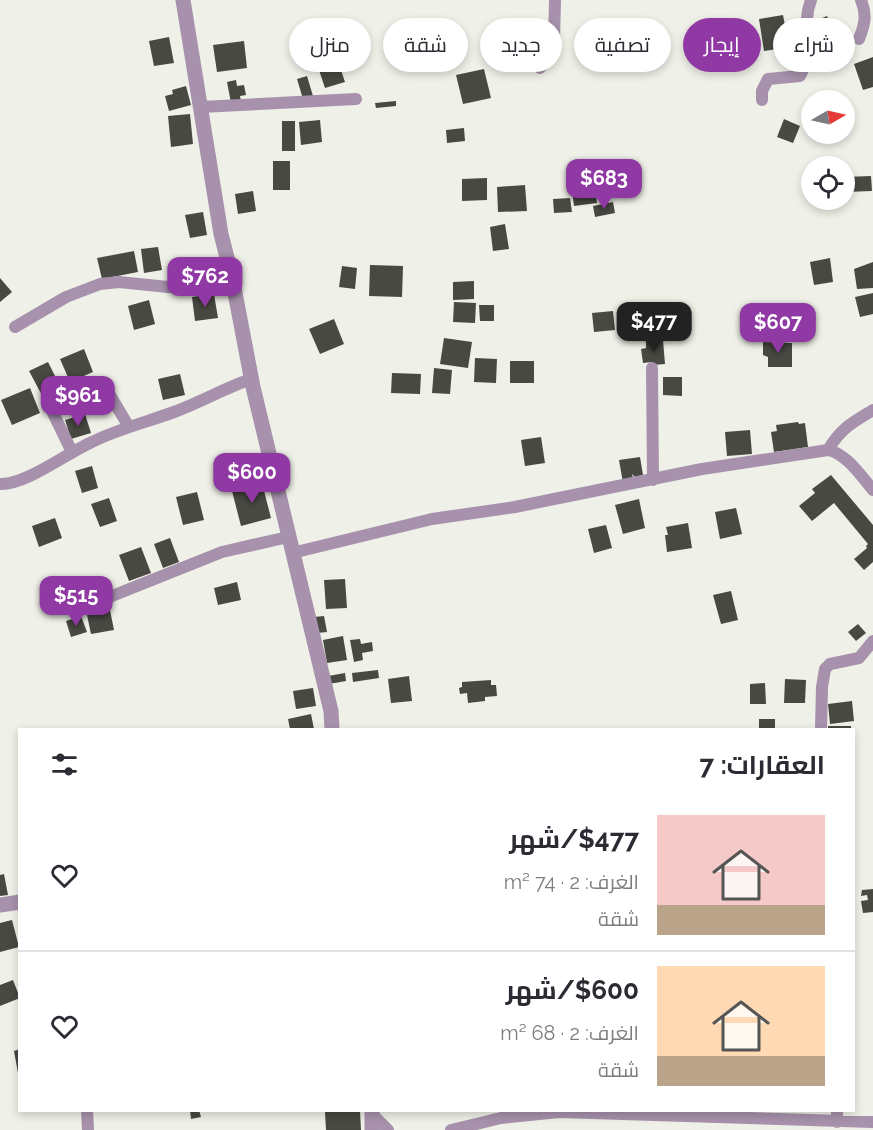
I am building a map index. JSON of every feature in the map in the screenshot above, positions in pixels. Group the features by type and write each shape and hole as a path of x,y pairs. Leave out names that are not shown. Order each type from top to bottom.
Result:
{"street":[{"path":"183,0 221,234 232,277 251,379 331,711 332,728"},
{"path":"555,0 555,18"},
{"path":"762,100 762,91 768,79 800,76 803,70 806,63 805,23 811,0"},
{"path":"859,39 866,21 861,0"},
{"path":"201,107 356,99"},
{"path":"15,327 66,297 100,285 119,282 168,287 232,277"},
{"path":"652,368 652,480"},
{"path":"0,484 12,483 34,474 72,452 129,427 174,412 230,386 251,379"},
{"path":"72,452 53,413 58,404 95,384 107,390 129,427"},
{"path":"828,450 846,426 873,410"},
{"path":"292,553 432,519 514,507 702,470 828,450 835,451 844,458 873,490"},
{"path":"77,610 206,557 288,537"},
{"path":"821,728 825,669 830,664 859,658 873,641"},
{"path":"0,905 18,902"},
{"path":"87,1112 88,1130"},
{"path":"372,1112 372,1130"},
{"path":"372,1112 388,1130"},
{"path":"451,1130 501,1118 559,1112 791,1125 837,1116 873,1122"}],"building":[{"path":"783,15 784,18 773,18 773,50 764,51 761,19"},
{"path":"169,37 174,63 154,66 149,41"},
{"path":"244,41 247,68 217,72 213,45"},
{"path":"873,57 873,87 863,90 855,64"},
{"path":"480,70 480,72 485,72 491,98 463,104 456,75"},
{"path":"320,72 342,72 345,82 325,88"},
{"path":"307,76 313,96 303,99 297,79"},
{"path":"236,80 237,86 244,85 246,95 240,96 241,101 231,103 227,82"},
{"path":"186,86 191,105 169,111 165,96 173,94 172,90"},
{"path":"396,101 396,106 376,108 375,103"},
{"path":"190,114 193,144 171,147 168,116"},
{"path":"784,119 800,126 793,143 777,137"},
{"path":"320,120 322,142 301,145 299,122"},
{"path":"282,121 295,121 295,151 282,151"},
{"path":"464,128 465,141 447,143 446,130"},
{"path":"273,161 290,161 290,190 273,190"},
{"path":"871,176 872,191 855,192 855,177"},
{"path":"487,178 487,200 462,201 462,179"},
{"path":"594,180 597,203 574,206 571,183"},
{"path":"525,185 527,211 498,212 497,187"},
{"path":"253,191 256,211 238,214 235,194"},
{"path":"570,198 572,212 554,213 553,199"},
{"path":"613,202 615,213 595,217 593,206"},
{"path":"203,212 207,235 190,238 185,215"},
{"path":"505,224 509,249 493,251 490,227"},
{"path":"158,247 162,270 144,273 141,249"},
{"path":"134,251 138,272 102,279 97,258"},
{"path":"830,258 833,282 814,285 810,262"},
{"path":"873,262 873,288 857,289 854,269"},
{"path":"370,265 403,266 402,297 369,296"},
{"path":"342,266 357,268 355,289 339,287"},
{"path":"0,278 12,292 0,302"},
{"path":"474,281 474,299 453,300 453,282"},
{"path":"873,293 873,314 860,317 855,297"},
{"path":"214,294 218,318 195,321 192,297"},
{"path":"149,300 155,324 134,330 128,306"},
{"path":"454,302 476,303 475,323 453,322"},
{"path":"479,305 494,305 494,321 480,321"},
{"path":"613,311 615,330 594,332 592,313"},
{"path":"334,319 344,344 320,354 309,329"},
{"path":"444,338 472,342 468,368 440,364"},
{"path":"663,340 665,364 643,363 641,349 646,348 646,341"},
{"path":"763,342 792,343 792,367 768,367 768,357 763,355"},
{"path":"84,349 93,372 70,382 60,359"},
{"path":"475,358 497,359 496,383 474,382"},
{"path":"510,361 534,361 534,383 510,383"},
{"path":"48,362 61,388 43,397 29,371"},
{"path":"434,368 452,370 450,394 432,393"},
{"path":"392,373 421,374 420,394 391,393"},
{"path":"180,374 185,395 163,400 158,379"},
{"path":"663,377 682,377 682,396 663,395"},
{"path":"30,388 40,413 12,425 1,400"},
{"path":"85,414 91,433 71,439 65,420"},
{"path":"798,422 799,424 805,423 808,447 774,452 771,432 777,431 776,425"},
{"path":"750,430 752,454 727,456 725,432"},
{"path":"541,437 545,463 525,466 521,440"},
{"path":"640,457 643,475 635,477 632,474 634,481 623,483 619,460"},
{"path":"92,466 98,488 82,493 75,471"},
{"path":"831,475 873,525 873,562 864,570 854,559 867,548 868,544 834,503 812,521 799,506 815,493 812,489"},
{"path":"262,483 271,518 241,526 232,491"},
{"path":"197,492 204,520 183,525 176,497"},
{"path":"109,498 117,521 100,527 91,504"},
{"path":"639,499 645,528 623,534 615,505"},
{"path":"736,508 742,534 720,539 715,512"},
{"path":"55,518 62,538 39,547 32,526"},
{"path":"688,523 692,548 667,552 666,527"},
{"path":"606,525 612,548 594,553 588,529"},
{"path":"170,538 179,562 163,568 154,544"},
{"path":"141,547 151,573 129,581 119,555"},
{"path":"345,579 347,608 326,609 324,580"},
{"path":"237,582 241,600 218,605 214,588"},
{"path":"731,591 738,620 721,624 713,595"},
{"path":"110,610 114,630 91,634 87,615"},
{"path":"81,616 87,632 71,637 66,621"},
{"path":"324,616 327,632 317,633 314,617"},
{"path":"858,624 866,633 856,641 848,632"},
{"path":"343,636 347,660 327,663 323,640"},
{"path":"360,639 361,644 372,642 373,651 362,653 363,660 354,662 350,640"},
{"path":"378,670 379,678 353,682 352,673"},
{"path":"345,673 346,681 329,684 328,676"},
{"path":"409,676 412,701 391,703 388,679"},
{"path":"785,679 806,680 805,703 784,703"},
{"path":"491,680 491,685 496,685 497,696 485,697 485,701 468,703 467,693 460,694 459,688 462,687 462,682"},
{"path":"765,683 766,704 750,704 750,684"},
{"path":"313,688 316,706 296,709 293,691"},
{"path":"852,701 854,721 830,724 828,704"},
{"path":"311,714 314,728 290,728 288,719"},
{"path":"759,719 775,719 775,728 759,728"},
{"path":"828,726 851,726 851,728 828,728"},
{"path":"4,874 8,895 0,896 0,875"},
{"path":"873,889 873,912 863,913 861,901 868,900 867,895 861,896 862,890"},
{"path":"12,920 18,947 0,952 0,923"},
{"path":"13,980 18,999 0,1006 0,985"},
{"path":"18,1050 18,1073 14,1051"},
{"path":"190,1112 200,1112 201,1117 191,1119"},
{"path":"325,1112 360,1112 361,1130 326,1130"}]}
